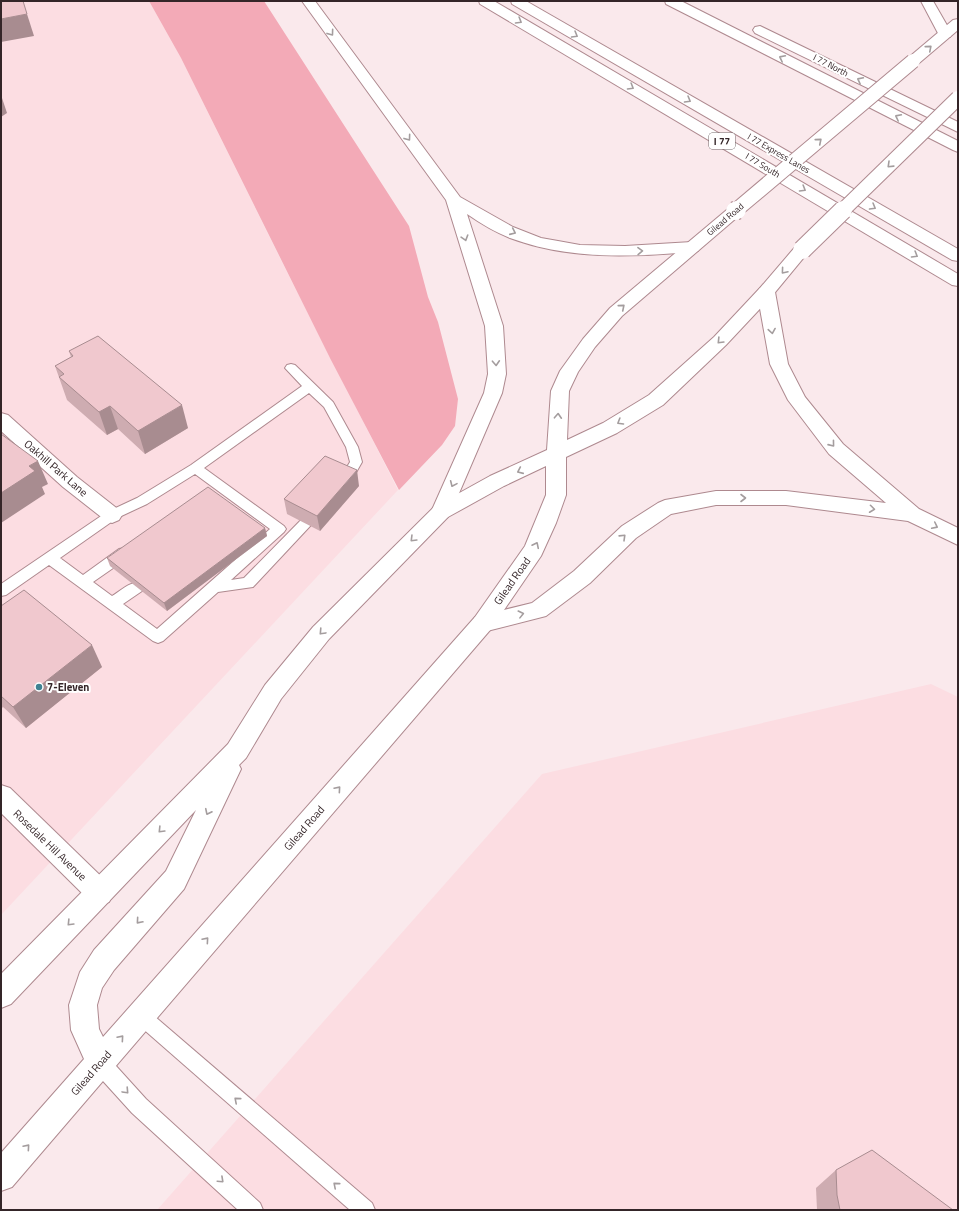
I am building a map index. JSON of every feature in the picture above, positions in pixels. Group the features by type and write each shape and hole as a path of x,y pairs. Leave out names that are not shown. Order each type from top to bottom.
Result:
{"main road":[{"path":"308,1 454,200 494,326 497,374 493,393 441,512"},
{"name":"I 77 South","path":"485,1 958,281"},
{"name":"I 77 Express Lanes","path":"517,1 958,256"},
{"path":"671,1 958,147"},
{"path":"927,1 945,34"},
{"name":"I 77 North","path":"746,22 958,128"},
{"name":"Gilead Road","path":"1,1176 483,623 534,550 546,523 556,495 556,455 560,391 569,372 589,343 616,312 958,23"},
{"path":"100,1063 86,1030 83,1006 90,982 104,960 175,880 237,751 273,692 321,633 441,512 497,482 610,428 656,400 715,346 766,292 802,250 958,98"},
{"path":"454,200 515,234 557,246 601,251 637,251 692,247"},
{"path":"766,292 779,364 797,400 836,449 912,514 958,537"},
{"name":"Oakhill Park Lane","path":"2,422 70,482 112,516"},
{"path":"483,623 538,610 582,577 629,532 665,508 716,498 786,498 912,514"},
{"path":"1,994 237,751"},
{"name":"Rosedale Hill Avenue","path":"1,796 100,893"}],"lane":[{"path":"291,368 329,405 352,447 356,462 345,480"},
{"path":"1,591 112,516 142,501 195,468 310,386"},
{"path":"50,558 158,637 279,528 244,511 220,486 195,468"},
{"path":"207,495 220,486"},
{"path":"213,587 248,583 305,524"},
{"path":"83,582 135,545"},
{"path":"113,603 137,587"},
{"path":"140,1015 365,1210"},
{"path":"100,1063 140,1106 253,1210"}],"shaded area":[{"path":"1,1 149,1 181,58 280,258 398,490 1,915"},
{"path":"149,1 264,1 409,226 428,297 438,322 458,399 455,426 442,445 399,490 331,360 181,58"},
{"path":"931,684 958,697 958,1210 157,1210 542,774"}],"building":[{"path":"1,1 23,1 27,14 1,19"},
{"path":"98,336 182,405 138,431 110,406 99,412 59,377 64,374 55,366 73,356 69,351"},
{"path":"1,434 38,461 29,466 35,471 1,493"},
{"path":"325,456 357,470 317,516 284,499"},
{"path":"208,487 265,528 164,603 107,558"},
{"name":"7-Eleven","path":"24,590 92,645 13,707 1,696 1,606"},
{"path":"872,1150 953,1210 840,1210 837,1195 836,1170"}],"place":[{"name":"7-Eleven","path":"39,687"}]}
